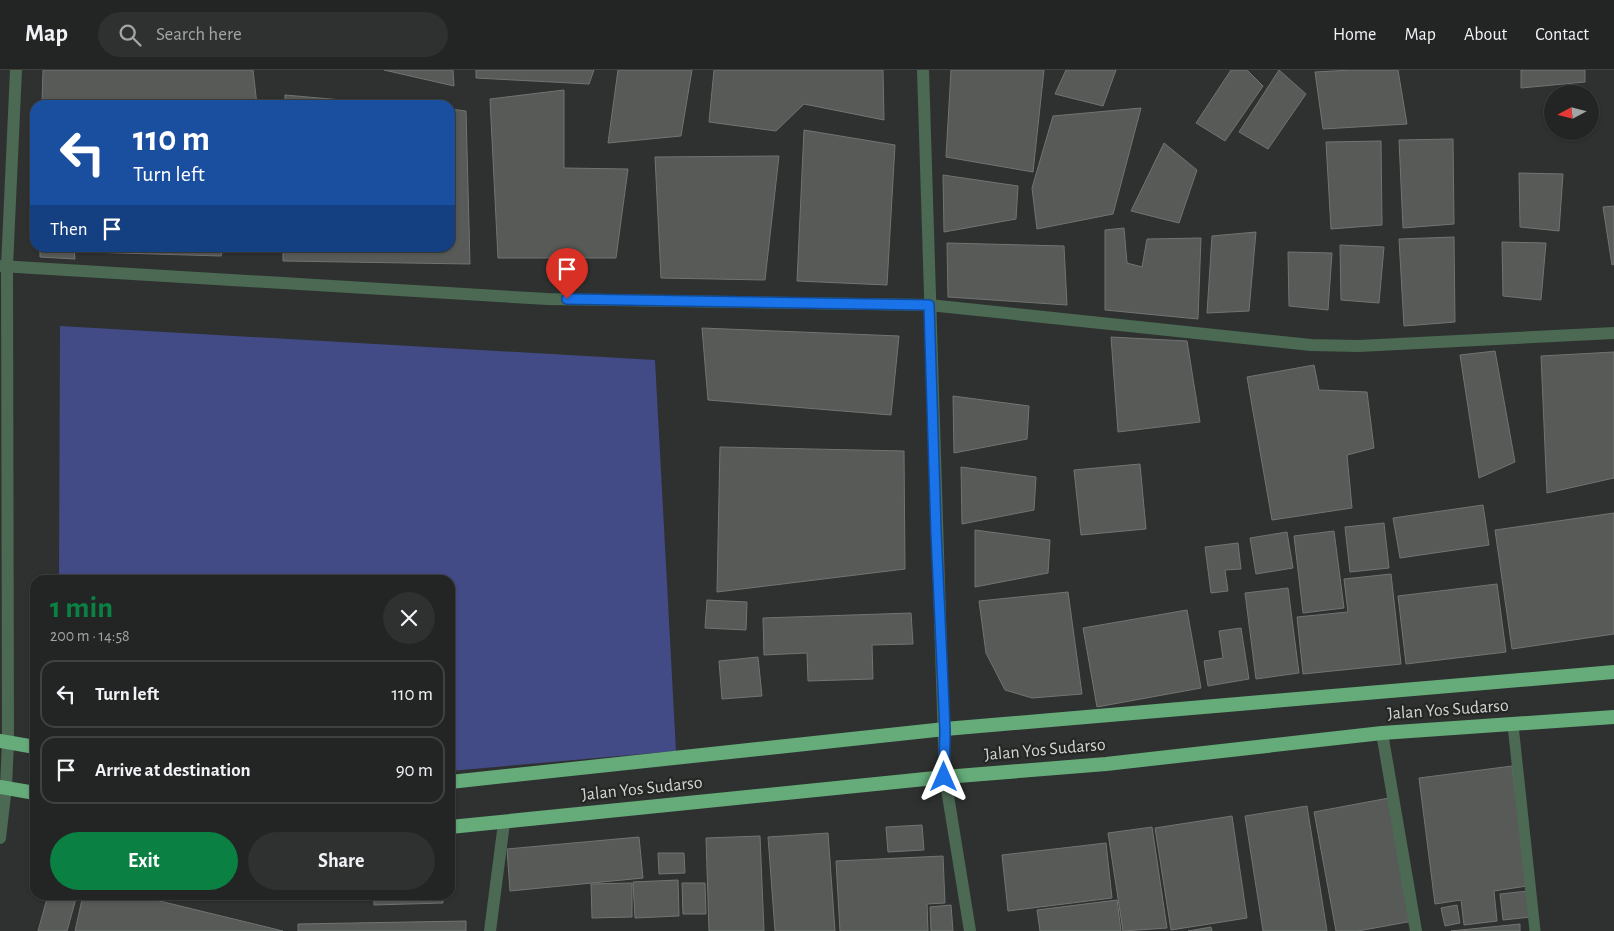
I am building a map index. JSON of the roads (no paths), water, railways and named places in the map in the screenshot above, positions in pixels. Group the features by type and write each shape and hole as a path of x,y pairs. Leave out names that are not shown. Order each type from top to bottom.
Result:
{"highway":[{"name":"Jalan Yos Sudarso","path":"455,781 945,730 1614,672"},
{"name":"Jalan Yos Sudarso","path":"455,827 944,777 1106,764 1382,733 1614,717"},
{"path":"4,742 30,746"},
{"path":"3,787 30,792"}],"street":[{"path":"0,838 4,742 4,266 16,70"},
{"path":"923,70 936,532 945,730 944,777 970,931"},
{"path":"4,266 547,299 929,305 1310,345 1359,346 1614,333"},
{"path":"1382,733 1416,931"},
{"path":"490,931 504,822"}],"lane":[{"path":"1513,725 1536,931"}]}
